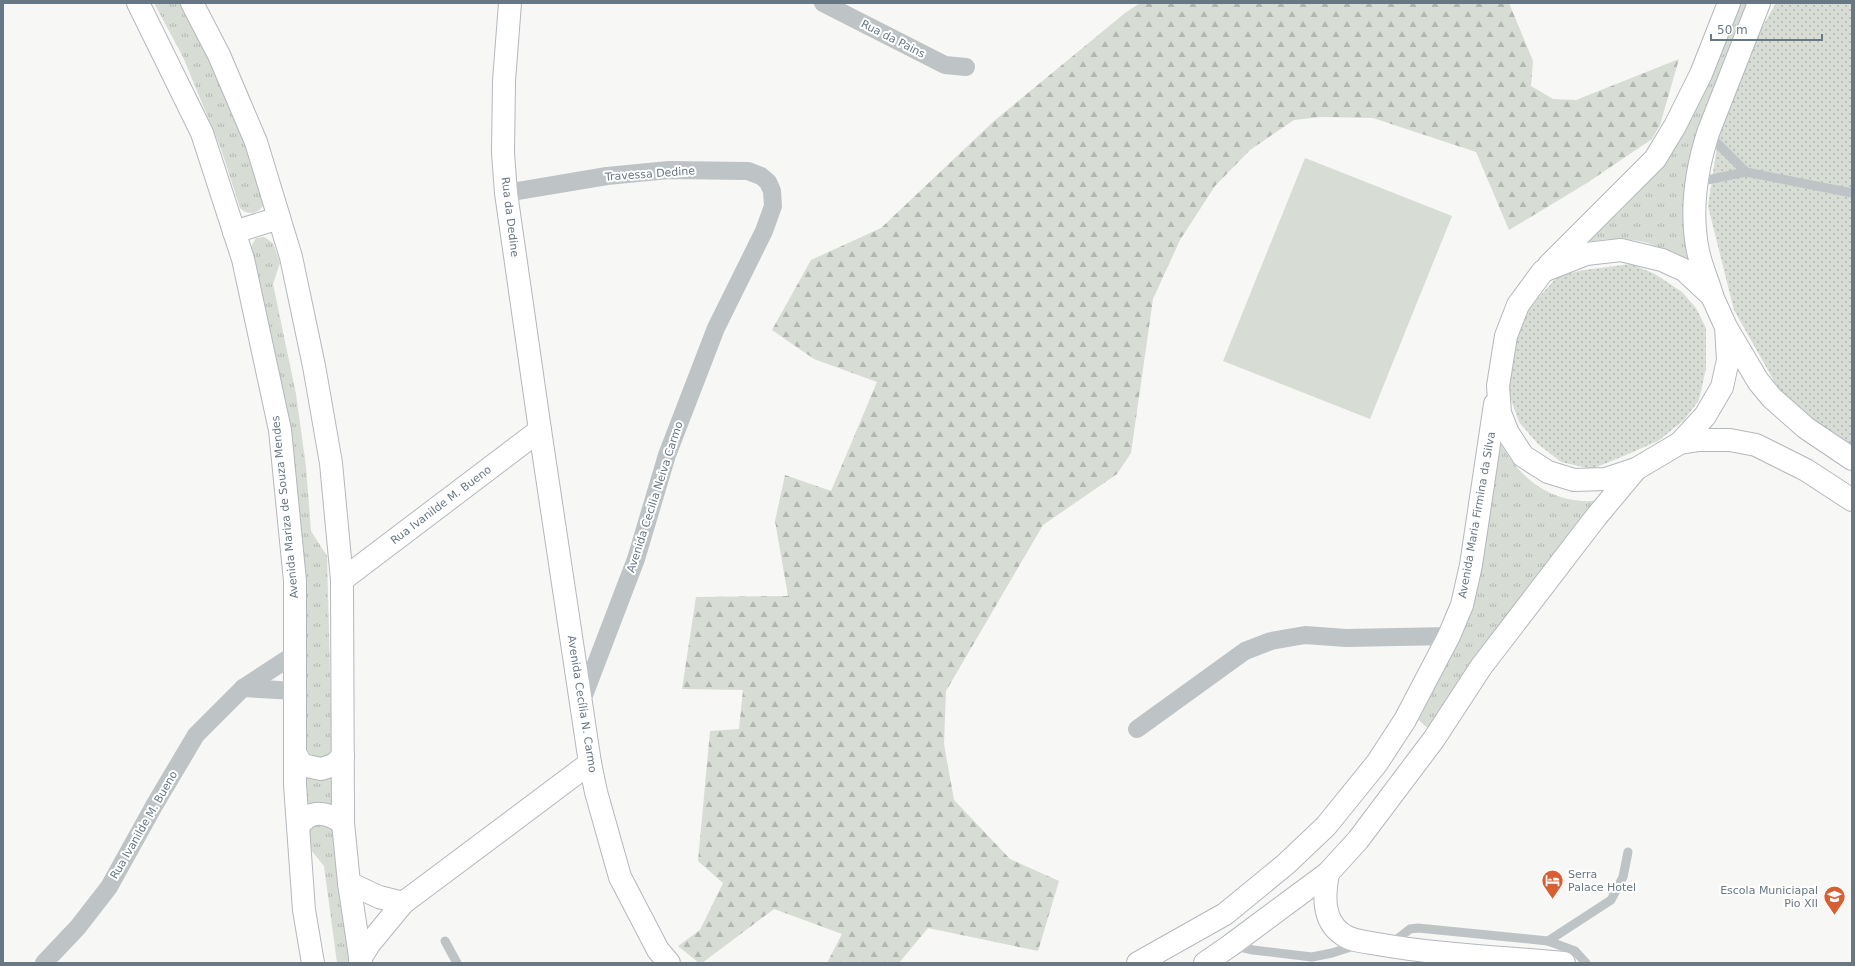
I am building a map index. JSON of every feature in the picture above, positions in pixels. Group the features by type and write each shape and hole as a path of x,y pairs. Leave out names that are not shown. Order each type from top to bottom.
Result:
{"main road":[{"name":"Avenida Mariza de Souza Mendes","path":"138,3 202,133 243,259 280,430 295,581 295,785 304,910 313,963"},
{"path":"192,3 219,55 256,142 291,257 331,463 342,580 343,823 349,883 360,961"},
{"name":"Rua da Dedine","path":"510,3 504,81 503,153 506,193 540,430"},
{"path":"1726,327 1728,360 1722,387 1705,416 1680,443 1636,469 1606,479 1574,480 1548,472 1523,456 1508,433 1500,413 1498,386 1506,336 1518,305 1543,271 1654,159 1675,126 1701,74 1729,3"},
{"path":"1759,3 1702,151 1694,208 1698,251 1712,296 1726,327 1758,381 1772,398 1806,428 1852,459"},
{"path":"234,232 279,218"},
{"path":"1543,271 1586,254 1621,250 1662,260 1684,270 1712,296"},
{"name":"Avenida Maria Firmina da Silva","path":"1138,963 1224,914 1286,864 1326,826 1377,763 1405,720 1449,636 1462,605 1470,565 1498,386"},
{"name":"Rua Ivanilde M. Bueno","path":"342,580 540,430"},
{"name":"Avenida Cecília N. Carmo","path":"540,430 590,763 596,792 620,877 658,950 669,963"},
{"path":"1680,443 1699,440 1730,440 1756,445 1806,470 1852,500"},
{"path":"1205,963 1328,873 1358,840 1434,739 1481,667 1596,517 1636,469"},
{"path":"1405,720 1434,739"},
{"path":"295,753 301,763 321,769 334,765 343,756"},
{"path":"360,961 370,943 403,903 590,763"},
{"path":"298,827 303,819 309,816 322,814 334,817 343,823"},
{"path":"1328,873 1324,895 1327,914 1334,927 1343,936 1378,944 1497,960 1564,963"},
{"path":"349,883 379,897 403,903"},
{"path":"1224,914 1237,940"}],"street":[{"name":"Rua da Pains","path":"823,3 945,65 966,68"},
{"name":"Travessa Dedine","path":"506,193 607,176 669,170 748,171 761,176 768,182 772,191 773,206"},
{"name":"Avenida Cecilia Neiva Carmo","path":"582,703 636,559 667,455 693,384 716,328 764,231 773,206"},
{"path":"1137,729 1245,651 1271,641 1304,635 1353,638 1449,636"},
{"name":"Rua Ivanilde M. Bueno","path":"44,963 78,927 109,887 155,804 196,735 242,688 295,654"},
{"path":"242,688 295,691"}],"lane":[{"path":"1708,133 1746,172"},
{"path":"1697,182 1746,172 1852,193"},
{"path":"1548,941 1611,900 1623,877 1628,852"},
{"path":"1237,940 1253,950 1312,957 1378,944 1418,928 1548,941 1575,950 1586,963"},
{"path":"445,941 457,963"}],"green space":[{"path":"154,3 182,3 210,58 247,148 264,204 256,212 246,212 240,208 221,149 183,57"},
{"path":"1140,3 1509,3 1533,61 1531,86 1553,99 1576,100 1679,59 1660,125 1652,139 1587,183 1509,230 1476,152 1373,118 1320,117 1294,120 1250,150 1215,186 1180,240 1153,299 1131,453 1117,474 1043,525 946,691 944,744 954,800 1010,859 1059,881 1038,951 928,928 899,963 827,963 842,934 774,909 702,963 699,963 678,946 700,930 723,883 698,861 710,731 739,729 743,690 682,689 696,597 788,596 775,521 785,475 831,491 877,382 814,359 772,330 811,260 881,228 994,121 1125,13"},
{"path":"1735,3 1753,3 1724,74 1693,269 1667,251 1641,241 1613,239 1582,243 1618,213 1654,176 1677,142"},
{"path":"1776,3 1852,3 1852,450 1787,404 1734,310 1708,206 1725,93"},
{"path":"1305,158 1452,216 1370,419 1223,361"},
{"path":"264,237 273,243 280,263 273,284 296,394 306,467 311,531 327,556 332,749 326,756 319,758 312,755 306,748 301,533 295,468 284,396 260,286 250,248 256,238"},
{"path":"1631,264 1655,274 1682,292 1696,308 1706,328 1706,368 1699,400 1684,420 1658,441 1592,469 1561,462 1538,444 1519,422 1509,394 1511,361 1517,334 1529,308 1558,276 1584,270"},
{"path":"1500,442 1508,456 1518,468 1541,488 1555,495 1569,499 1585,501 1602,500 1430,730 1414,716 1454,651 1472,609 1480,579"},
{"path":"302,775 332,775 333,807 303,809"},
{"path":"314,823 334,827 350,963 337,963 324,866 311,850 309,831"}],"place":[{"name":"Serra Palace Hotel","path":"1552,900"},
{"name":"Escola Municiapal Pio XII","path":"1834,916"}]}
